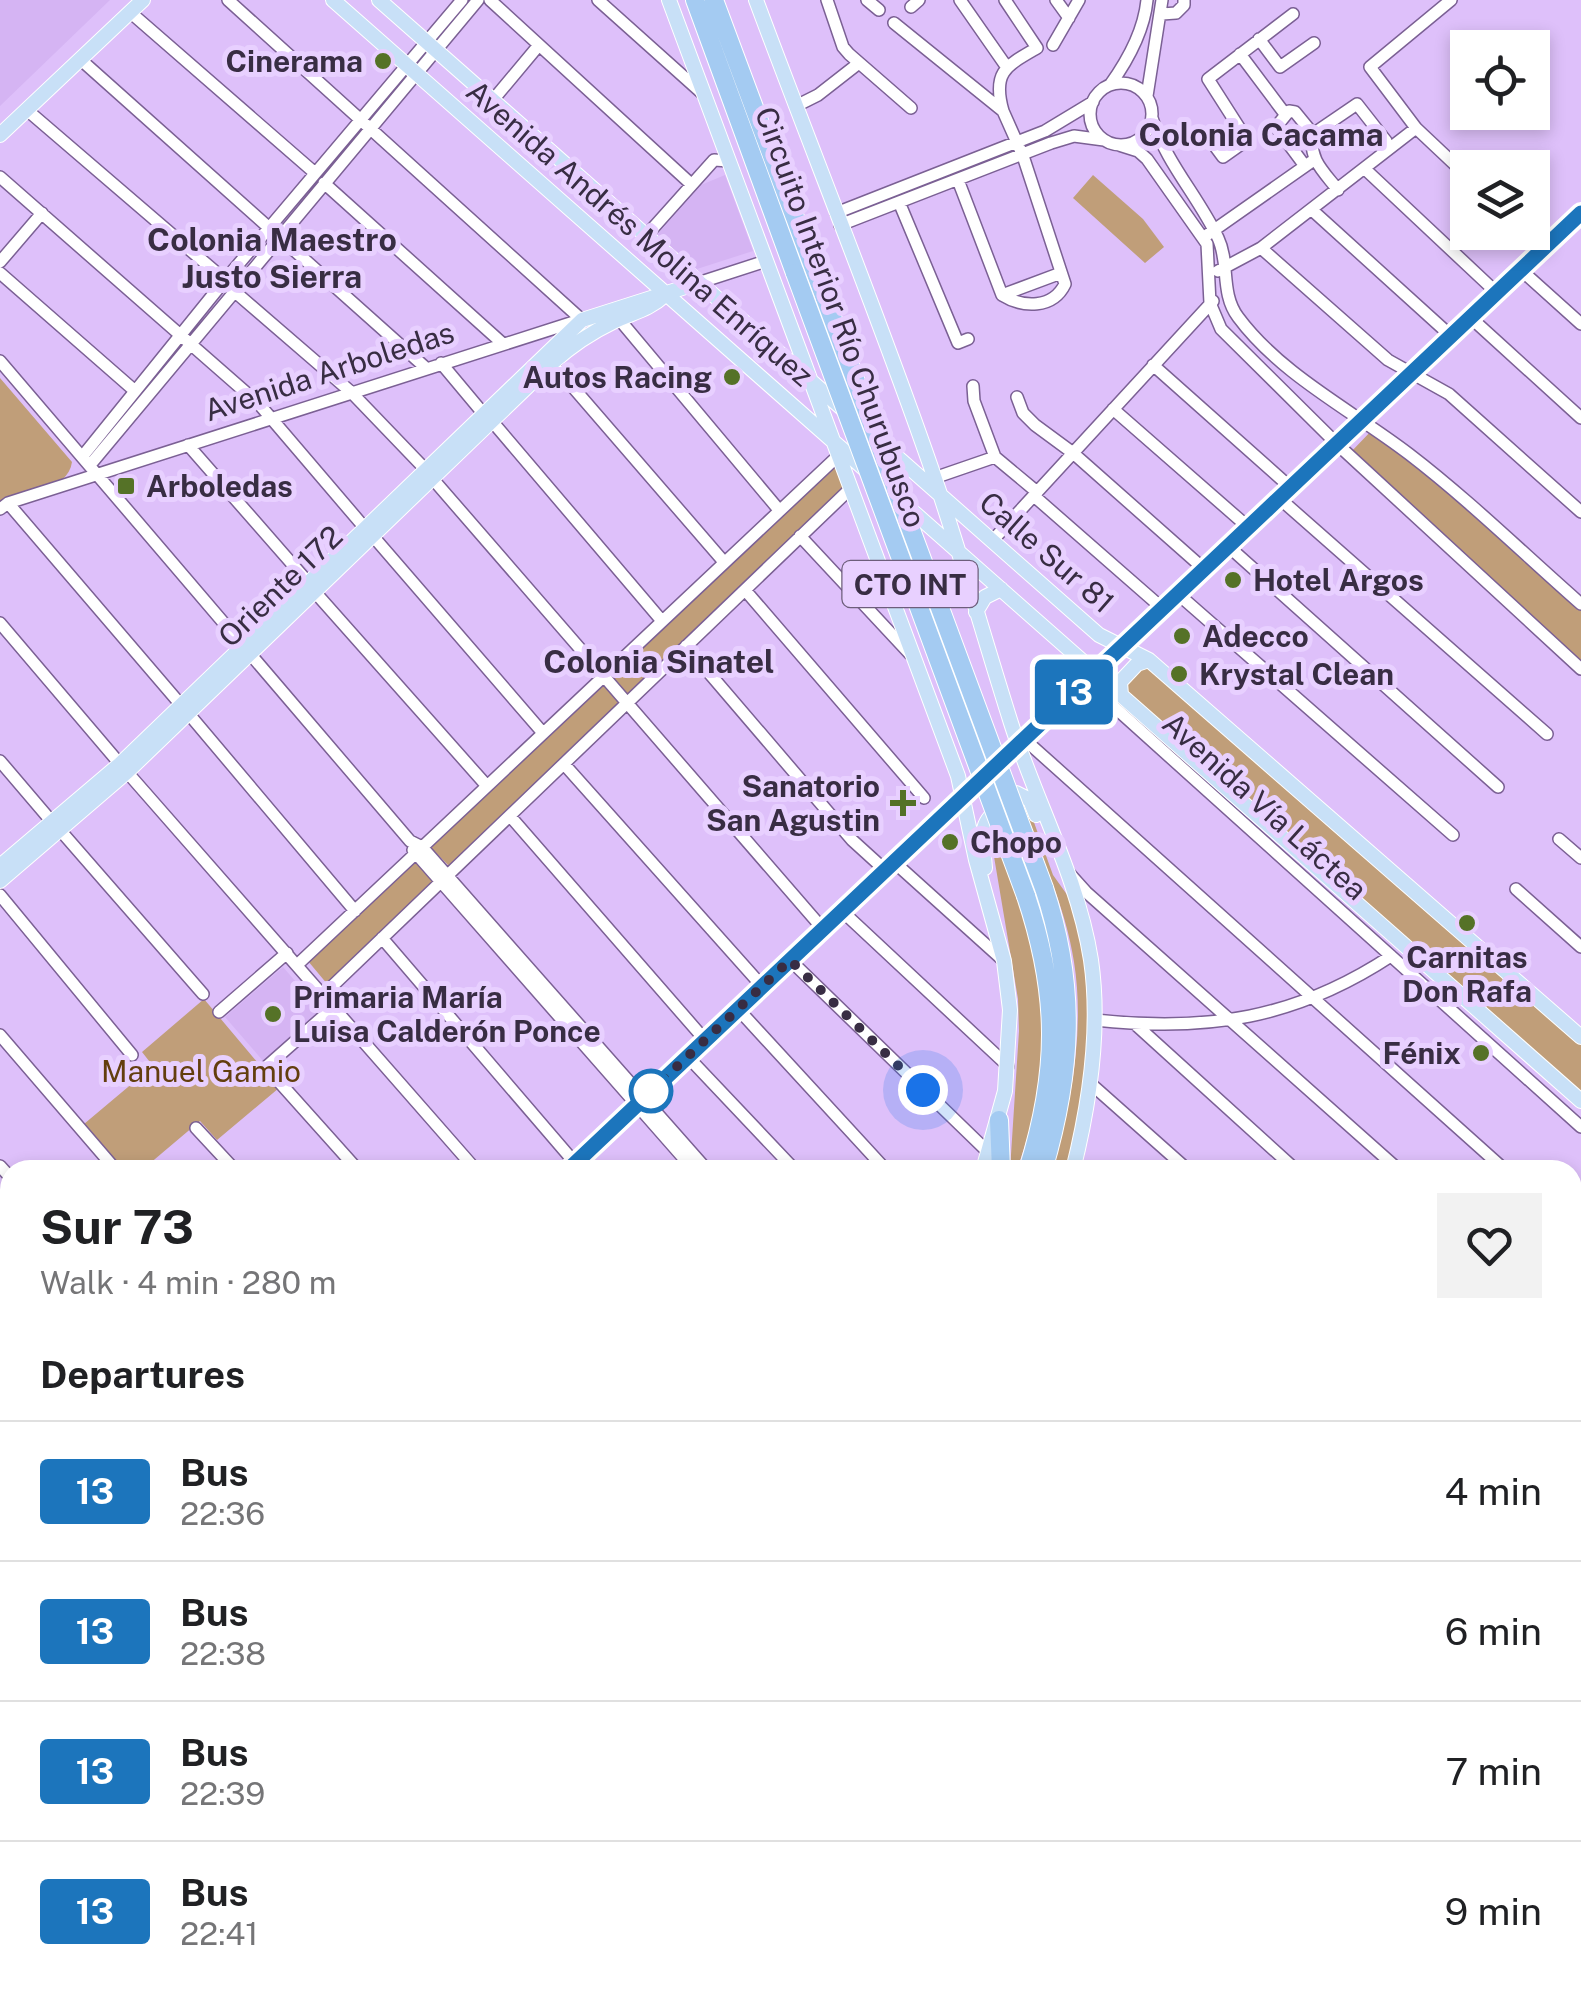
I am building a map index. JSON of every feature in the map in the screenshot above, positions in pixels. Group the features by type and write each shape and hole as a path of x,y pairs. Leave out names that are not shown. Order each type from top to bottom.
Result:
{"highway":[{"name":"Circuito Interior Río Churubusco","path":"695,0 1026,896 1048,974 1052,1020 1047,1094 1030,1160"},
{"name":"Circuito Interior Río Churubusco","path":"718,0 721,20 1044,888 1065,968 1068,1024 1061,1092 1044,1160"},
{"path":"999,1120 1001,1160"}],"main road":[{"path":"0,135 142,0"},
{"name":"Avenida Andrés Molina Enríquez","path":"333,0 956,548"},
{"name":"Avenida Andrés Molina Enríquez","path":"379,0 939,495"},
{"name":"CTO INT","path":"669,0 954,767 1004,961 1010,1010 1008,1066 999,1120 987,1160"},
{"name":"CTO INT","path":"756,0 934,478 976,612 1074,889 1090,959 1095,1020 1077,1160"},
{"path":"1550,243 1579,220"},
{"path":"578,1160 1542,250"},
{"name":"Avenida Arboledas","path":"582,320 698,283"},
{"name":"Avenida Arboledas","path":"597,330 652,307 667,294"},
{"name":"Oriente 172","path":"0,881 248,648 582,320"},
{"name":"Oriente 172","path":"487,416 575,342 597,330"},
{"name":"Calle Sur 81","path":"939,495 1099,635 1123,645"},
{"name":"Calle Sur 81","path":"956,548 1095,672"},
{"path":"976,612 985,597 1001,589"},
{"name":"Avenida Vía Láctea","path":"1123,645 1149,660 1581,1037"},
{"path":"1120,695 1120,682 1137,664 1149,660"},
{"name":"Avenida Vía Láctea","path":"1095,672 1581,1101"},
{"path":"988,899 984,823 1016,792 1030,800 1056,867 1074,889"},
{"name":"Oriente 172","path":"0,866 56,826"}],"street":[{"path":"228,0 582,320"},
{"path":"431,47 462,0"},
{"path":"90,466 184,340 274,231 431,47 478,0"},
{"path":"490,0 691,184"},
{"path":"598,0 704,96"},
{"path":"827,0 843,47 911,108"},
{"path":"867,0 879,10"},
{"path":"960,0 1006,66"},
{"path":"958,180 1002,295 1024,306 1052,299 1062,292 1062,273 1003,112 998,86 1006,66 1037,48 1005,0"},
{"path":"1056,0 1069,18"},
{"path":"1054,45 1079,0"},
{"path":"838,219 958,180 1020,150 1093,102 1124,66 1147,0"},
{"path":"1184,0 1176,14 1162,7 1147,96 1169,160 1209,234 1210,303 1221,329 1337,444 1581,670"},
{"path":"1450,160 1416,128 1371,72 1372,62 1451,0"},
{"path":"130,12 502,343"},
{"path":"1206,134 1223,157 1247,140 1209,82 1210,77 1293,14"},
{"path":"894,23 1003,112"},
{"path":"1259,39 1279,66 1314,43"},
{"path":"493,100 539,45"},
{"path":"1240,54 1285,114"},
{"path":"80,59 426,368"},
{"path":"796,106 818,95 859,64"},
{"path":"1110,85 1130,84 1147,96"},
{"path":"1093,102 1092,123 1104,140"},
{"path":"1313,134 1357,104 1386,141"},
{"path":"27,110 351,392 428,473 823,929"},
{"path":"1209,234 1310,163 1313,134 1295,112 1285,114 1276,127 1310,163 1338,190"},
{"path":"1119,145 1137,141 1152,118"},
{"path":"1210,274 1262,248 1416,128"},
{"path":"838,219 1020,150 1074,136 1138,151 1224,254 1227,292 1237,316 1273,356 1416,459 1581,604"},
{"path":"645,237 714,160 729,161"},
{"path":"1366,170 1497,292"},
{"path":"0,177 272,418 543,734"},
{"path":"899,202 958,343 968,339"},
{"path":"1312,210 1451,336"},
{"path":"0,262 42,213"},
{"path":"1262,248 1388,360 1449,394 1581,512"},
{"name":"Avenida Arboledas","path":"698,283 766,261"},
{"path":"1521,270 1581,324"},
{"path":"0,273 136,391"},
{"path":"1002,295 1062,273"},
{"path":"992,541 1210,303 1227,292"},
{"path":"1470,317 1581,418"},
{"path":"620,319 780,510"},
{"name":"Avenida Arboledas","path":"4,506 90,466 188,445 582,320"},
{"path":"90,466 136,391 184,340"},
{"path":"0,361 686,1160"},
{"path":"552,363 724,562"},
{"path":"440,364 662,621"},
{"path":"1153,365 1284,493 1547,734"},
{"path":"973,386 974,401 995,458 1162,608"},
{"path":"1017,397 1023,413 1204,568"},
{"path":"1112,409 1248,527"},
{"path":"188,445 487,786"},
{"path":"298,965 416,848 839,455"},
{"path":"934,478 995,458"},
{"path":"323,995 851,488"},
{"path":"4,506 184,709 354,911"},
{"path":"800,536 913,658"},
{"path":"1228,546 1498,787"},
{"path":"745,590 924,798"},
{"path":"1178,594 1453,835"},
{"path":"0,622 467,1160"},
{"path":"686,646 852,840 890,866 1004,961"},
{"name":"Avenida Vía Láctea","path":"1095,672 1101,695 1581,1127"},
{"path":"1021,742 1494,1160"},
{"path":"0,761 203,994"},
{"path":"564,764 762,986"},
{"path":"510,816 705,1040"},
{"path":"1560,839 1581,858"},
{"path":"1067,871 1388,1160"},
{"path":"1516,889 1581,948"},
{"path":"0,895 132,1055"},
{"path":"842,911 1008,1066"},
{"path":"382,938 571,1160"},
{"path":"220,1012 288,953"},
{"path":"1095,1020 1135,1024 1230,1021 1267,1014 1314,999 1391,956"},
{"path":"790,960 989,1153"},
{"path":"334,1007 269,1071 349,1160"},
{"path":"738,1009 877,1160"},
{"path":"1135,1024 1285,1160"},
{"path":"0,1035 107,1160"},
{"path":"688,1057 786,1160"},
{"path":"1090,1082 1177,1160"},
{"path":"638,1103 697,1160"},
{"path":"196,1128 225,1160"}],"shaded area":[{"path":"0,0 110,0 0,106"},
{"path":"725,175 753,251 697,269 657,235 701,185"},
{"name":"Primaria María Luisa Calderón Ponce","path":"283,967 322,1012 264,1062 225,1017"}],"green space":[{"path":"1093,175 1143,219 1164,247 1145,263 1073,198"},
{"path":"0,378 72,462 69,472 54,485 0,502"},
{"path":"1374,428 1581,607 1581,663 1350,453"},
{"path":"833,464 847,490 449,866 431,848"},
{"path":"1140,666 1152,668 1581,1041 1581,1094 1129,695 1125,682"},
{"path":"1020,800 1027,803 1053,875 1068,896 1087,962 1090,1037 1080,1118 1069,1160 1055,1160 1074,1067 1077,988 1070,941"},
{"path":"988,821 1027,929 1039,973 1045,1018 1040,1084 1030,1128 1020,1160 1011,1160 1018,999"},
{"path":"414,859 434,883 328,985 308,961"},
{"name":"Manuel Gamio","path":"204,999 279,1088 217,1140 200,1121 154,1160 115,1160 84,1124 153,1066 142,1052"}],"bus line":[{"name":"13","path":"579,1160 1581,213"}],"place":[{"name":"Cinerama","path":"383,61"},
{"name":"Autos Racing","path":"732,377"},
{"name":"Arboledas","path":"126,486"},
{"name":"Hotel Argos","path":"1233,580"},
{"name":"Adecco","path":"1182,636"},
{"name":"Krystal Clean","path":"1179,674"},
{"name":"Sanatorio San Agustin","path":"903,803"},
{"name":"Chopo","path":"950,842"},
{"name":"Carnitas Don Rafa","path":"1467,923"},
{"name":"Primaria María Luisa Calderón Ponce","path":"273,1014"},
{"name":"Fénix","path":"1481,1053"}],"district":[{"name":"Colonia Cacama","path":"1261,134"},
{"name":"Colonia Maestro Justo Sierra","path":"272,258"},
{"name":"Colonia Sinatel","path":"659,661"}],"route":[{"path":"651,1091 790,960 923,1090"}]}
